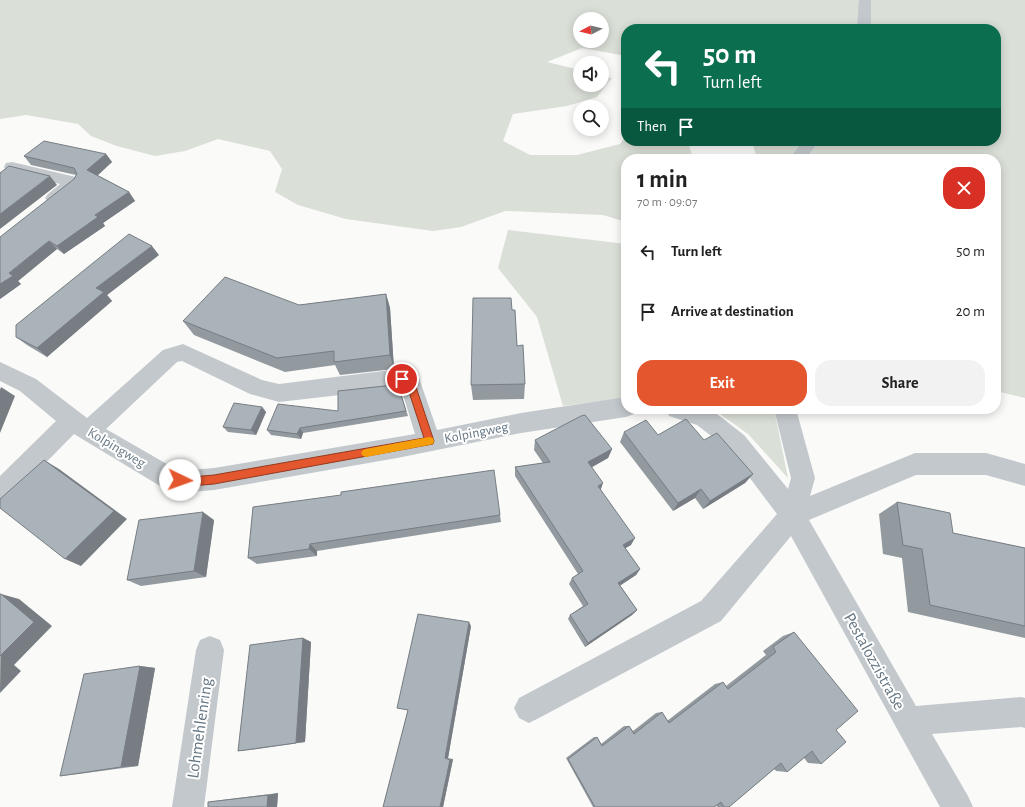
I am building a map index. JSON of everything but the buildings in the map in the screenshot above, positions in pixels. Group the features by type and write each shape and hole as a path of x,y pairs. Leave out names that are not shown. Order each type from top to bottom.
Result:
{"street":[{"path":"864,24 865,0"},
{"path":"801,154 807,146"},
{"path":"12,167 74,182 44,207"},
{"path":"0,492 80,426 170,356 183,352 258,388 279,393 391,379 407,380 411,384 429,441"},
{"name":"Kolpingweg","path":"0,371 28,385 80,426 168,478 191,482 429,441 521,423 621,408"},
{"path":"694,414 704,417 736,442 793,515"},
{"path":"529,708 711,611 793,515 803,478 786,414"},
{"path":"793,515 915,464 986,464 1025,475"},
{"name":"Pestalozzistraße","path":"793,515 957,807"},
{"name":"Lohmehlenring","path":"188,807 210,650"},
{"path":"909,721 1021,712 1025,713"}],"shaded area":[{"path":"0,0 1025,0 1025,398 1001,392 1001,154 756,154 753,146 1001,146 1001,24 621,24 621,55 582,48 547,62 573,68 573,92 601,92 597,97 587,100 573,100 573,104 567,106 513,114 503,141 530,155 577,155 621,143 621,146 689,146 692,154 621,154 621,220 603,215 505,211 461,227 433,231 346,219 298,205 275,192 282,169 270,151 218,139 185,151 155,156 117,146 91,136 78,124 26,115 0,119"},
{"path":"508,230 621,243 621,399 563,406 537,317 498,268"},
{"path":"720,414 775,414 788,478 748,434"}],"slow traffic":[{"path":"366,453 429,441"}],"route":[{"path":"180,480 191,482 214,479 397,448 429,441 411,384 407,380 402,379"}]}
